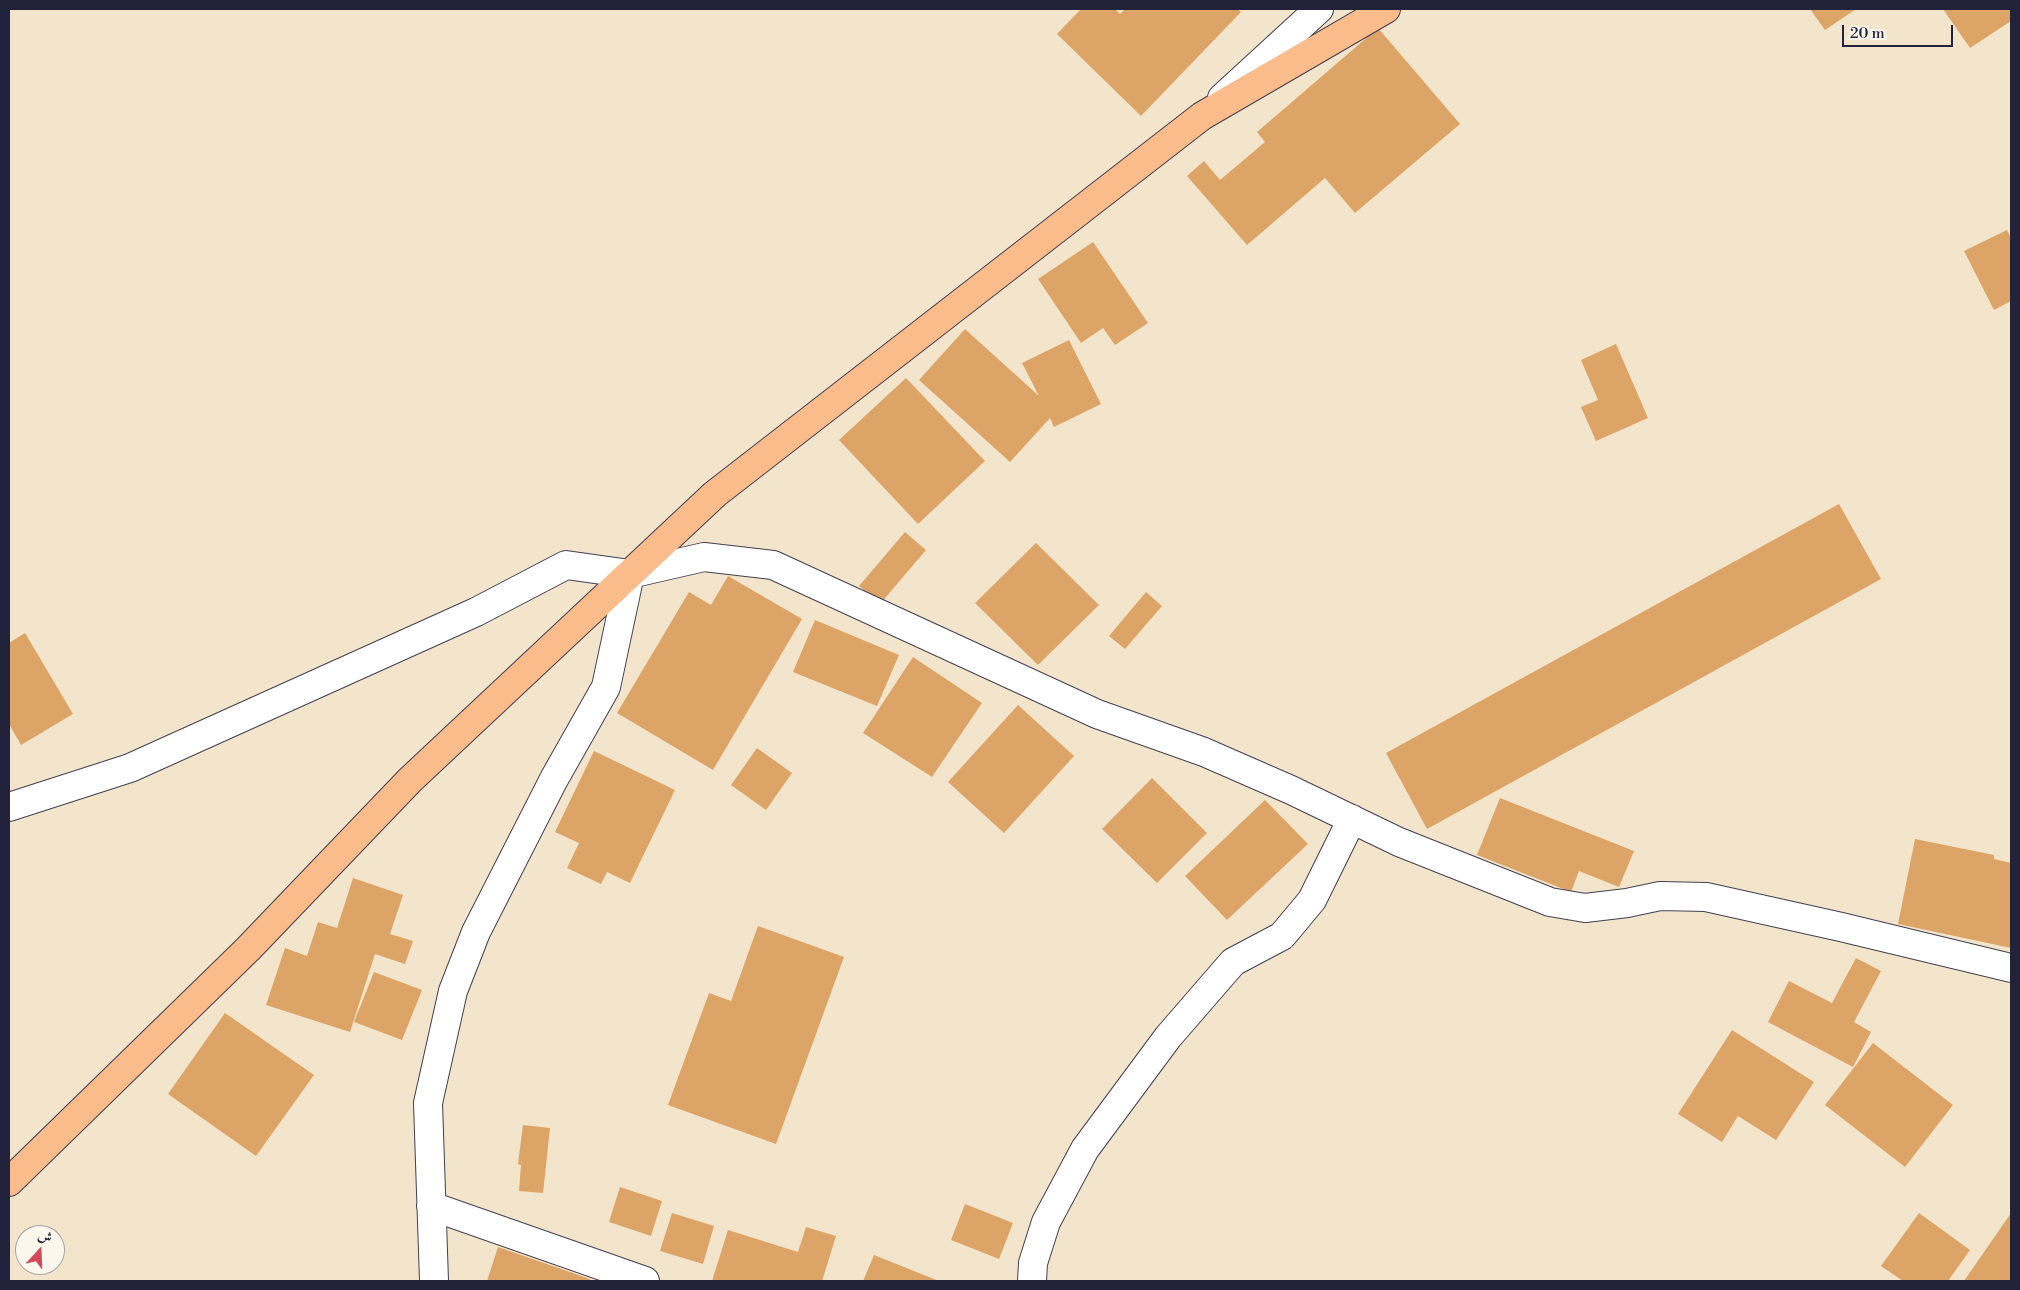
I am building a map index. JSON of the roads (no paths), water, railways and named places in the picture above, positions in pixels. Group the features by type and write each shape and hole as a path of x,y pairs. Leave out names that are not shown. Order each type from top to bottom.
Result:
{"main road":[{"path":"9,1182 248,949 410,780 715,494 1202,116 1386,9"}],"street":[{"path":"1202,116 1319,9"},
{"path":"9,807 130,768 476,612 566,565 630,574 704,557 773,565 1097,714 1204,752 1399,842 1550,902 1585,908 1627,903 1660,896 1706,897 2011,968"},
{"path":"434,1281 428,1103 453,991 476,932 554,779 606,687 630,574"},
{"path":"1032,1281 1033,1263 1046,1222 1085,1149 1168,1036 1233,962 1282,936 1312,900 1352,819"},
{"path":"431,1206 645,1281"}]}
